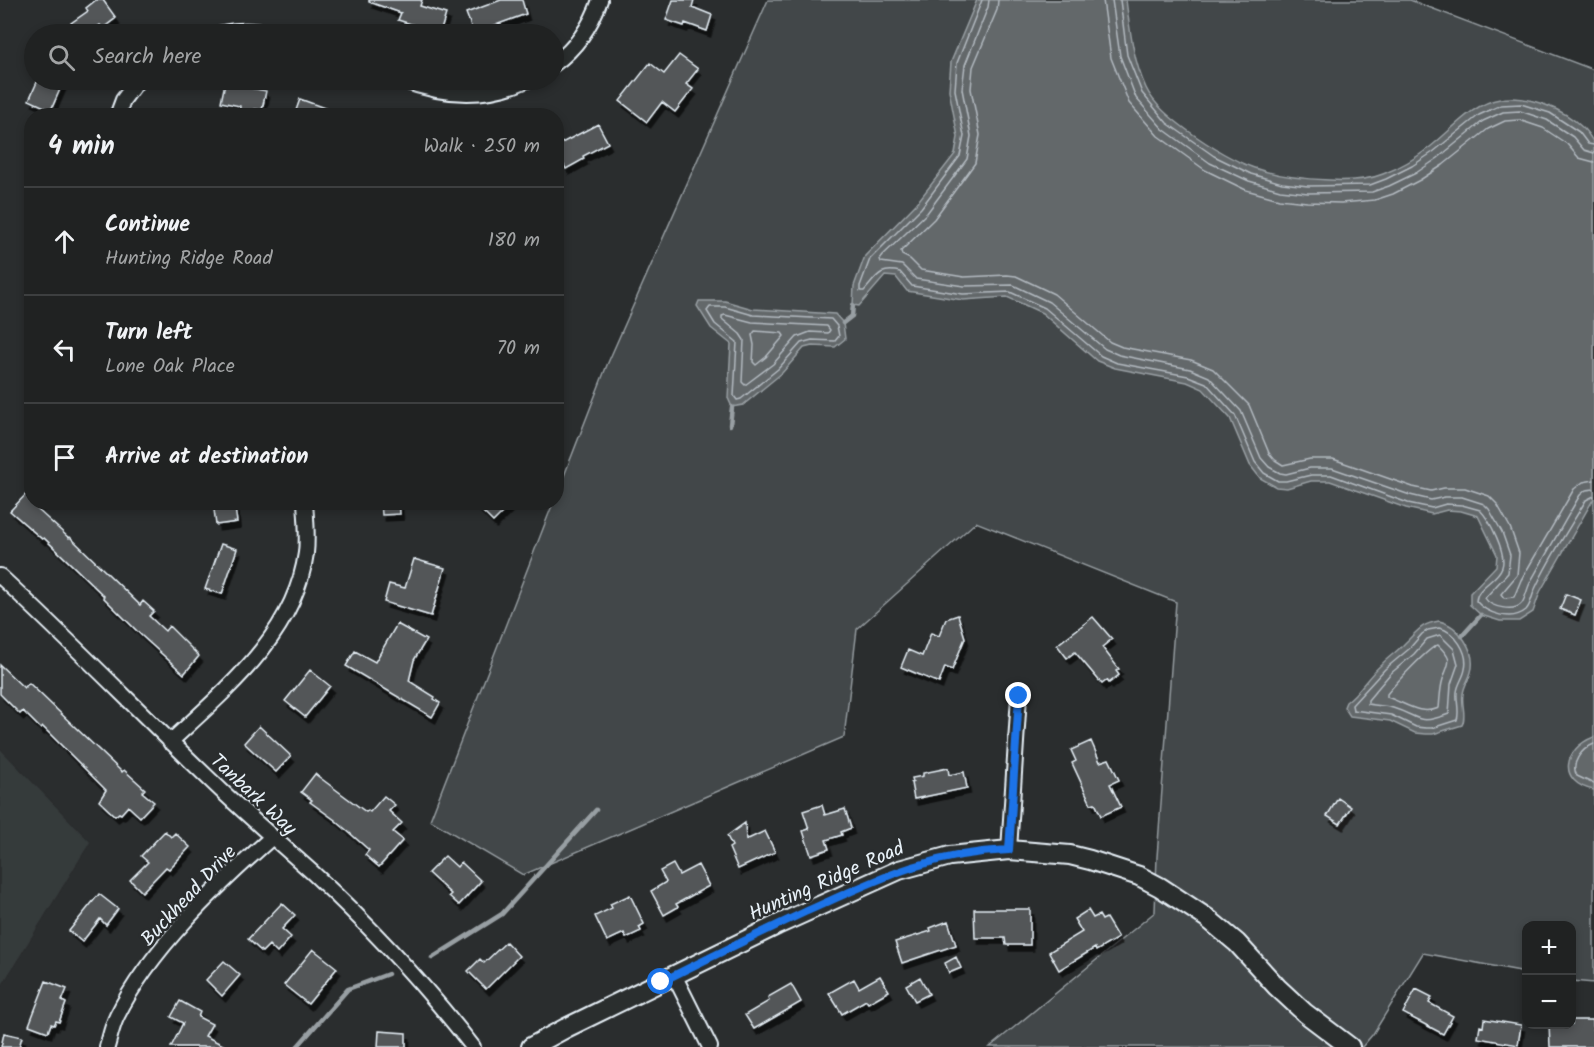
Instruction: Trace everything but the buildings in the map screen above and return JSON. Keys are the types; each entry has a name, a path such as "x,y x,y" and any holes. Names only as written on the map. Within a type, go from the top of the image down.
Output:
{"street":[{"path":"564,56 581,38 600,0"},
{"path":"120,108 130,90"},
{"path":"437,90 464,95 499,90"},
{"path":"170,742 260,654 276,633 290,607 300,580 306,551 305,510"},
{"name":"Tanbark Way","path":"0,576 170,742 271,838 312,873 388,947 452,1020 472,1047"},
{"path":"1009,850 1019,696"},
{"name":"Buckhead Drive","path":"107,1047 117,1017 145,971 178,928 271,838"},
{"name":"Hunting Ridge Road","path":"531,1047 777,925 899,870 950,856 1009,850 1070,855 1139,876 1160,887 1208,918 1237,943 1277,987 1305,1013 1350,1047"},
{"path":"674,975 710,1047"}],"shaded area":[{"path":"768,0 1410,0 1594,70 1594,983 1576,981 1576,921 1522,921 1522,971 1423,953 1373,1034 1362,1047 990,1047 1155,912 1176,602 976,522 857,629 844,737 523,875 430,820 550,510 564,510 564,476 607,365"},
{"path":"0,749 90,842 0,988"}],"water":[{"path":"977,0 1126,0 1138,67 1146,88 1154,100 1175,121 1222,153 1270,173 1307,179 1336,180 1356,180 1377,176 1413,159 1463,118 1481,106 1500,99 1522,99 1544,104 1566,115 1584,130 1594,143 1594,498 1540,592 1533,612 1519,621 1500,621 1481,615 1470,605 1470,593 1496,566 1497,555 1478,516 1447,510 1432,514 1406,508 1330,481 1311,481 1287,488 1276,487 1260,478 1250,465 1230,418 1203,389 1187,382 1115,368 1097,361 1042,313 1007,297 963,300 907,291 896,277 885,276 859,306 853,305 854,286 865,256 916,204 955,154 958,137 949,90 951,62"},
{"path":"699,301 725,301 753,309 835,314 843,323 845,339 835,347 804,348 782,373 743,405 732,407 728,398 731,344 711,328 697,306"},
{"path":"1439,621 1453,628 1465,640 1471,656 1471,672 1463,694 1462,725 1426,734 1415,733 1390,721 1350,716 1344,707 1346,702 1356,694 1376,669 1420,629"},
{"path":"1594,737 1594,790 1574,780 1569,773 1568,765 1576,749"}],"waterway":[{"path":"843,323 852,316 853,305"},
{"path":"730,425 732,407"},
{"path":"1462,636 1481,615"},
{"path":"432,958 502,914 596,810"},
{"path":"297,1047 348,989 388,974"}],"route":[{"path":"661,982 777,925 899,870 950,856 1009,850 1019,696"}]}
